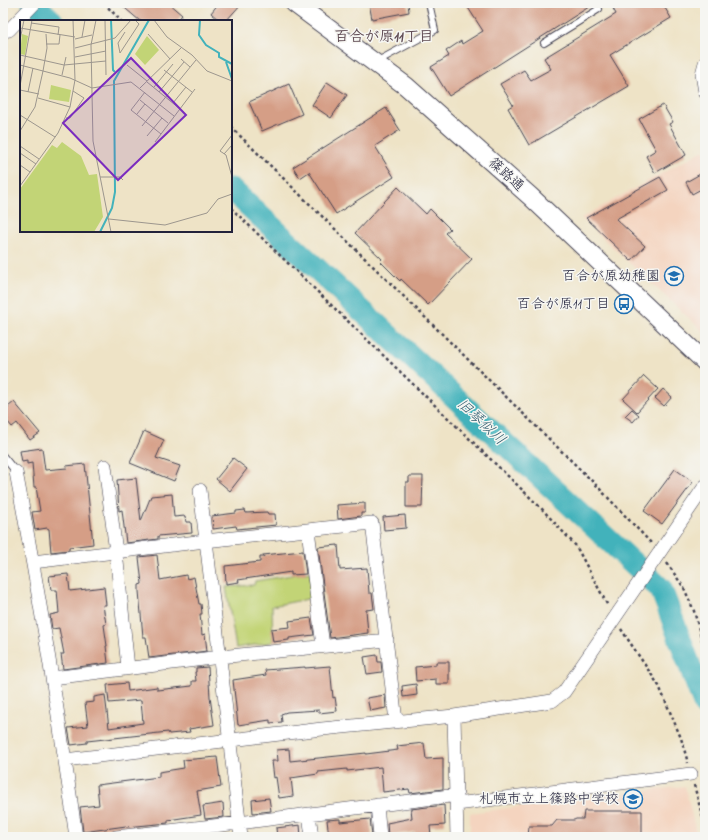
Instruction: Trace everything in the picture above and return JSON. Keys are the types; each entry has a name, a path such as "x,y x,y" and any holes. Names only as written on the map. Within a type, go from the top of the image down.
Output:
{"street":[{"name":"篠路通","path":"294,3 406,86 531,197 705,362"},
{"path":"3,31 9,30 32,6"},
{"path":"705,63 702,74 705,92"},
{"path":"105,466 116,552 128,668"},
{"path":"16,472 33,562 76,837"},
{"path":"65,760 396,721 454,716 552,700 564,692 615,609 660,560 705,486"},
{"path":"200,490 240,837"},
{"path":"33,562 205,541 372,523 396,721"},
{"path":"308,530 323,646"},
{"path":"52,678 220,657 387,640"},
{"path":"454,716 457,837"},
{"path":"116,837 156,835 377,806 457,800 691,774"},
{"path":"377,806 380,837"},
{"path":"309,814 312,837"}],"lane":[{"path":"375,62 435,30 428,3"},
{"path":"544,43 599,9 596,3"},
{"path":"3,456 16,472"}],"path":[{"path":"104,3 120,20"},
{"path":"232,128 596,485 653,545"},
{"path":"232,209 541,508 576,546 615,609"},
{"path":"660,560 670,567 684,588 694,611 703,639 705,651"},
{"path":"620,626 658,686 681,738 705,826"}],"shaded area":[{"name":"百合が原幼稚園","path":"704,150 705,156 705,333 581,218"},
{"name":"札幌市立上篠路中学校","path":"685,786 697,837 470,837 470,813"}],"green space":[{"path":"310,572 313,598 272,606 273,642 236,648 226,587 254,585 255,581"}],"building":[{"path":"119,3 168,3 182,15 178,20 139,20"},
{"path":"219,3 242,3 227,20 219,20 211,13"},
{"path":"369,3 408,3 409,12 372,19"},
{"path":"465,3 592,3 592,5 449,96 431,67 449,56 446,51 461,41 462,44 483,31"},
{"path":"610,3 662,3 671,18 610,55 629,86 529,145 508,108 513,105 500,84 524,70 531,80 551,69 544,58 616,14"},
{"path":"327,82 347,95 331,118 312,105"},
{"path":"289,84 302,114 262,131 249,102"},
{"path":"663,105 673,122 669,124 686,155 655,173 646,156 656,150 639,119"},
{"path":"386,108 400,130 375,146 394,177 336,214 309,172 300,178 293,167"},
{"path":"702,173 705,178 705,187 692,194 686,182"},
{"path":"660,177 668,190 616,219 645,246 631,261 586,218"},
{"path":"398,187 426,214 430,209 450,229 445,233 472,259 428,305 401,279 400,281 380,261 382,259 355,233"},
{"path":"644,376 658,389 637,412 623,399"},
{"path":"663,389 672,397 664,406 655,398"},
{"path":"14,402 40,433 30,440 17,423 12,427 3,416 3,411"},
{"path":"632,409 639,415 633,422 625,416"},
{"path":"144,431 164,440 156,458 180,466 174,481 130,463"},
{"path":"42,448 45,470 67,468 66,466 85,464 93,544 69,547 69,550 51,552 49,529 35,530 32,512 40,511 36,487 34,487 32,463 27,464 27,461 22,462 20,451"},
{"path":"233,458 247,469 230,491 216,479"},
{"path":"675,469 693,482 662,524 644,511"},
{"path":"409,476 423,476 422,507 406,507 406,482 409,482"},
{"path":"136,478 141,521 151,496 172,494 174,517 185,516 186,522 191,522 192,533 158,536 158,539 126,543 122,510 119,511 117,480"},
{"path":"365,503 365,513 361,513 361,516 338,519 337,505"},
{"path":"245,510 246,513 267,512 268,514 275,514 276,525 237,529 236,526 213,529 212,516 236,513 236,511"},
{"path":"405,515 406,528 384,530 383,517"},
{"path":"338,545 340,570 367,568 369,593 372,593 374,609 366,610 368,633 330,638 318,547"},
{"path":"303,551 306,574 291,575 291,572 238,580 239,582 226,584 225,566 260,562 260,557 264,557 263,555"},
{"path":"157,555 160,580 186,575 187,579 194,577 199,604 201,604 202,614 200,614 202,635 205,634 207,651 149,658 146,637 143,637 139,591 139,585 142,584 139,557"},
{"path":"68,574 70,591 104,587 106,605 103,605 106,624 104,625 108,663 63,669 61,654 64,654 59,628 52,629 50,615 59,613 57,590 51,590 49,576"},
{"path":"311,618 314,635 289,638 289,640 273,642 271,629 290,627 289,621"},
{"path":"377,655 378,662 381,662 382,672 367,674 364,657"},
{"path":"436,662 449,662 449,684 436,684 436,679 416,681 415,667 436,665"},
{"path":"330,666 333,698 335,697 337,711 319,713 319,710 287,712 281,714 282,722 270,723 270,720 238,725 233,680 266,675 265,670"},
{"path":"208,667 214,725 189,729 190,732 169,734 168,732 87,741 87,743 71,745 68,728 88,726 85,703 94,702 94,697 105,695 109,728 143,723 141,700 109,703 107,685 127,683 128,691 157,687 157,690 192,686 192,681 196,681 196,668"},
{"path":"416,684 417,695 403,697 402,686"},
{"path":"385,695 386,708 370,711 367,698"},
{"path":"424,743 426,759 443,758 443,789 410,793 409,789 383,792 381,767 347,771 347,769 318,772 318,774 291,778 293,796 279,798 272,761 278,761 277,750 289,749 290,761 398,750 397,746"},
{"path":"217,757 221,787 197,791 201,815 168,820 168,823 126,826 83,832 80,807 99,805 97,785 159,777 159,772 184,768 183,760"},
{"path":"269,798 271,811 253,813 252,800"},
{"path":"223,803 224,817 205,819 203,806"},
{"path":"444,805 445,825 430,826 431,837 415,837 415,832 388,836 387,823 412,818 411,809"},
{"path":"584,811 642,811 642,837 528,837 529,826 552,826 557,820 583,819"},
{"path":"340,819 340,822 370,819 372,835 329,837 327,820"},
{"path":"300,825 301,837 277,837 276,828"}],"waterway":[{"name":"旧琴似川","path":"33,3 51,20"},
{"name":"旧琴似川","path":"232,190 661,589 705,706"}],"place":[{"name":"百合が原幼稚園","path":"674,276"},
{"name":"百合が原11丁目","path":"624,304"},
{"name":"札幌市立上篠路中学校","path":"633,799"}],"district":[{"name":"百合が原11丁目","path":"384,37"}]}
